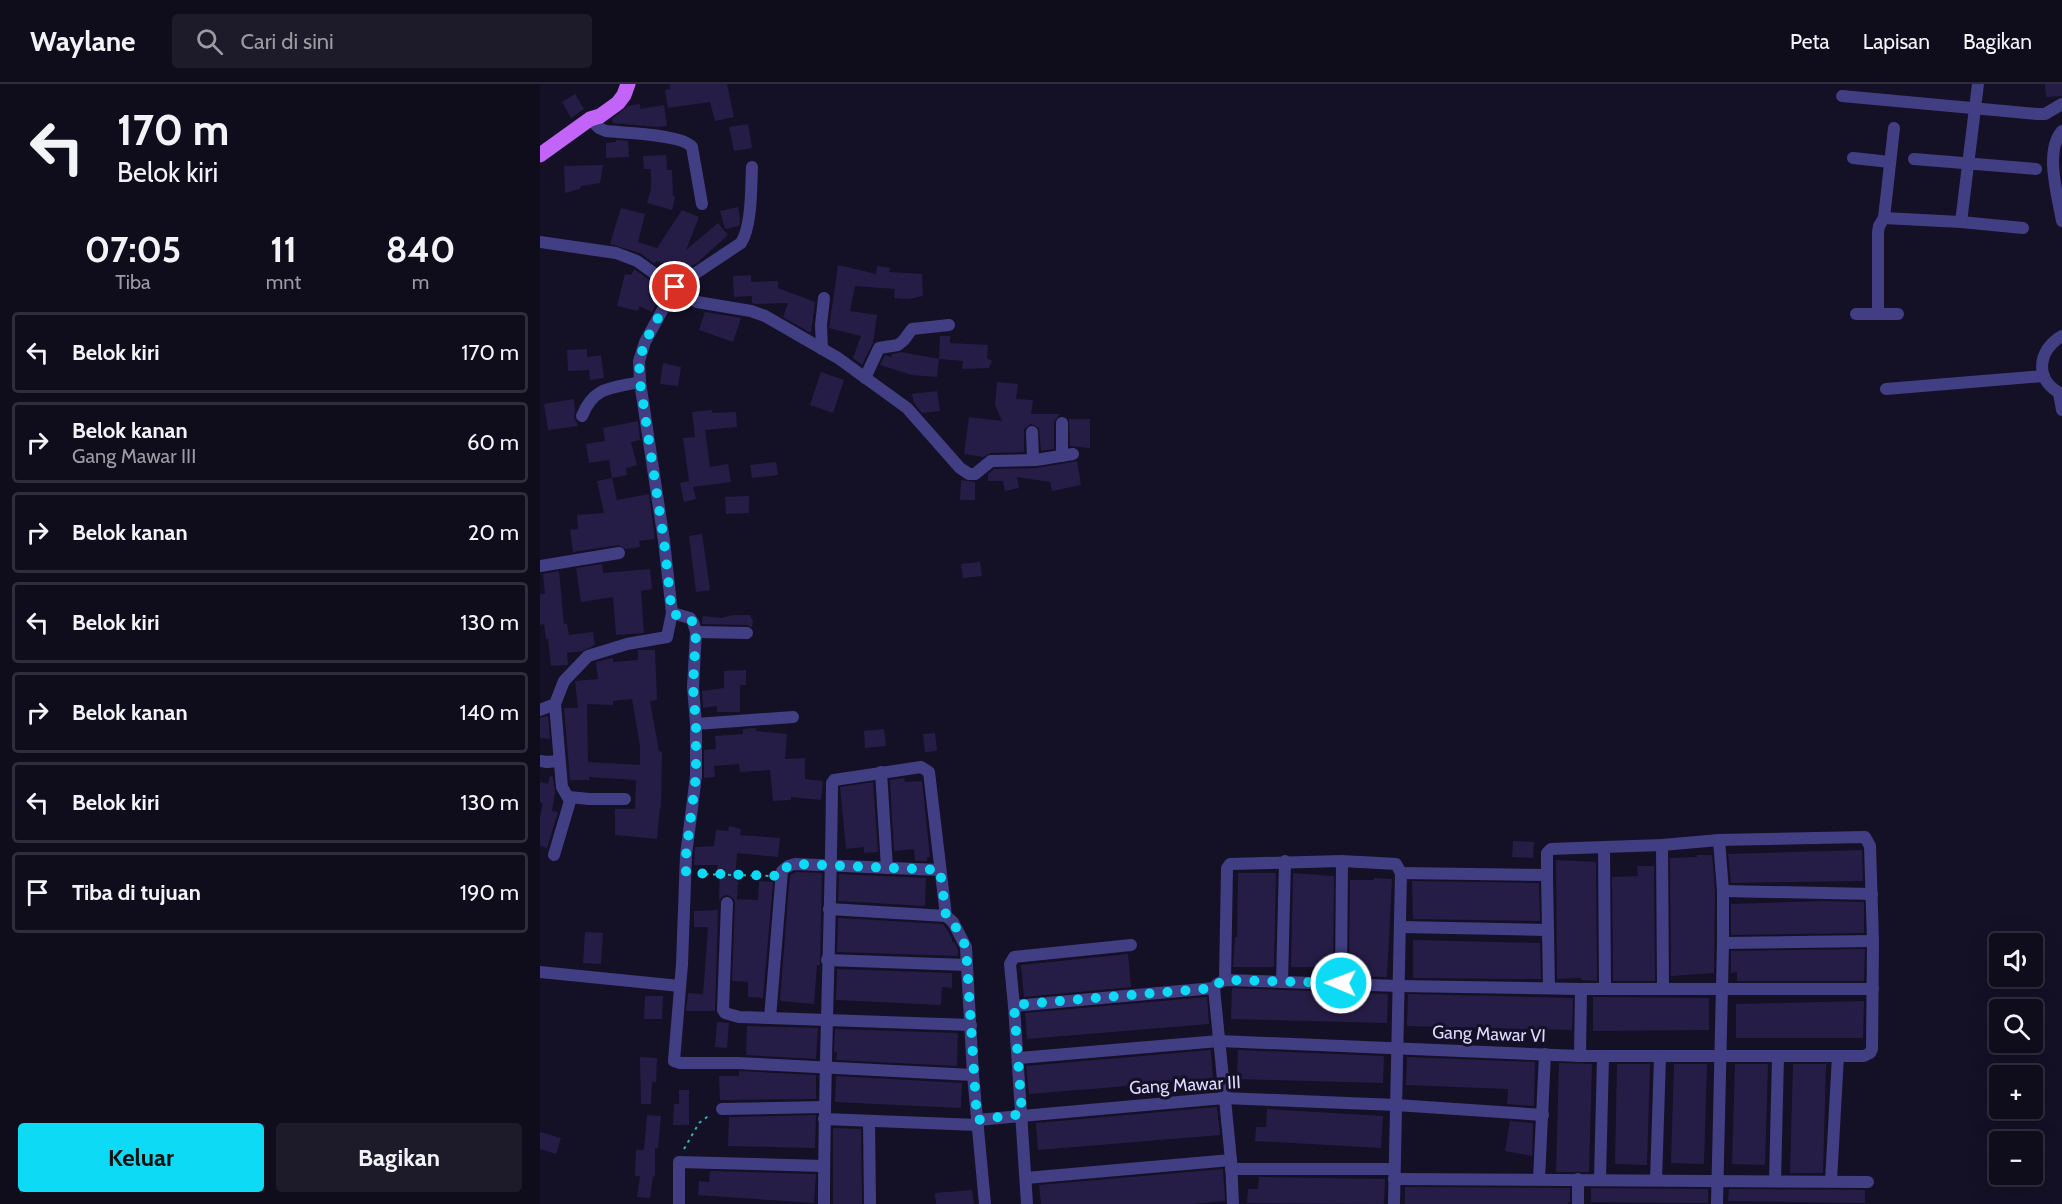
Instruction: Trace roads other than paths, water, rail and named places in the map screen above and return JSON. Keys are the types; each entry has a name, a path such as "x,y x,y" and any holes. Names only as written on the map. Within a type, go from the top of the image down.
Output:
{"main road":[{"path":"540,155 590,119 600,116 618,103 628,84"}],"street":[{"path":"1961,222 1977,84"},
{"path":"1842,96 2045,114 2062,104"},
{"path":"590,119 606,131 675,138 689,143 692,147 702,204"},
{"path":"1878,314 1878,232 1884,218 1894,128"},
{"path":"2062,131 2058,135 2055,147 2053,171 2060,199 2062,221"},
{"path":"1853,158 1890,162"},
{"path":"1914,159 2036,169"},
{"path":"554,855 569,806 569,797 562,787 555,704 564,681 588,656 627,644 664,639 680,616 664,541 640,382 639,361 645,342 677,290 741,243 744,238 752,167"},
{"path":"1884,218 2023,228"},
{"path":"540,242 616,253 637,261 697,302 751,311 765,316 822,349 907,408 960,468 969,474 975,474 991,461 1068,455 1062,423"},
{"path":"822,349 821,326 824,298"},
{"path":"1856,314 1898,314"},
{"path":"866,378 879,348 898,345 912,329 949,326"},
{"path":"2062,336 2051,342 2044,352 2042,364 2044,376 2050,386 2061,394 2062,410"},
{"path":"1886,390 2044,376"},
{"path":"582,416 586,405 598,392 610,387 640,382"},
{"path":"1032,432 1033,459"},
{"path":"540,566 619,553"},
{"path":"680,616 695,626 696,632 693,687 696,776 686,855 674,1061 973,1075"},
{"path":"696,632 747,633"},
{"path":"540,710 555,704"},
{"path":"696,724 793,717"},
{"path":"540,761 559,761"},
{"path":"824,1204 827,960 832,866 833,781 838,778 921,767 929,772 946,916"},
{"path":"881,772 888,868"},
{"path":"569,797 625,799"},
{"path":"1014,1005 1214,988 1225,980 1581,989 1873,989 1870,846 1865,837 1719,840 1662,845 1551,849 1546,852 1549,988"},
{"path":"1717,1204 1719,1057 1724,943 1719,840"},
{"path":"1662,845 1663,989"},
{"path":"1604,847 1605,989"},
{"path":"1282,982 1285,861"},
{"path":"1225,980 1227,866 1232,863 1285,861 1394,862 1401,873 1394,1204"},
{"path":"1341,983 1342,861"},
{"path":"770,1018 782,876 785,868 791,865 940,870"},
{"path":"1401,873 1547,875"},
{"path":"1723,891 1872,894"},
{"path":"727,903 723,1010 730,1015 971,1025"},
{"path":"829,909 946,916 953,922 966,947 973,1075 985,1204"},
{"path":"1401,927 1547,930"},
{"path":"1724,943 1873,941"},
{"path":"1027,1204 1019,1058 1010,964 1014,957 1131,945"},
{"path":"827,960 967,965"},
{"path":"540,972 680,986"},
{"path":"1214,988 1233,1204"},
{"path":"1581,989 1581,1056"},
{"name":"Gang Mawar VI","path":"1019,1058 1220,1041 1603,1057 1864,1056 1872,1049 1873,989"},
{"path":"1539,1179 1545,1054"},
{"path":"1832,1181 1838,1056"},
{"path":"1600,1179 1603,1057"},
{"path":"1656,1180 1660,1057"},
{"path":"1775,1181 1778,1057"},
{"name":"Gang Mawar III","path":"722,1109 824,1113 869,1121 978,1123 1022,1114 1224,1098 1396,1105 1543,1115"},
{"path":"869,1121 870,1204"},
{"path":"679,1204 679,1162 824,1166"},
{"path":"1026,1178 1231,1164 1394,1174 1539,1179 1868,1182"},
{"path":"1578,1179 1578,1204"}]}
